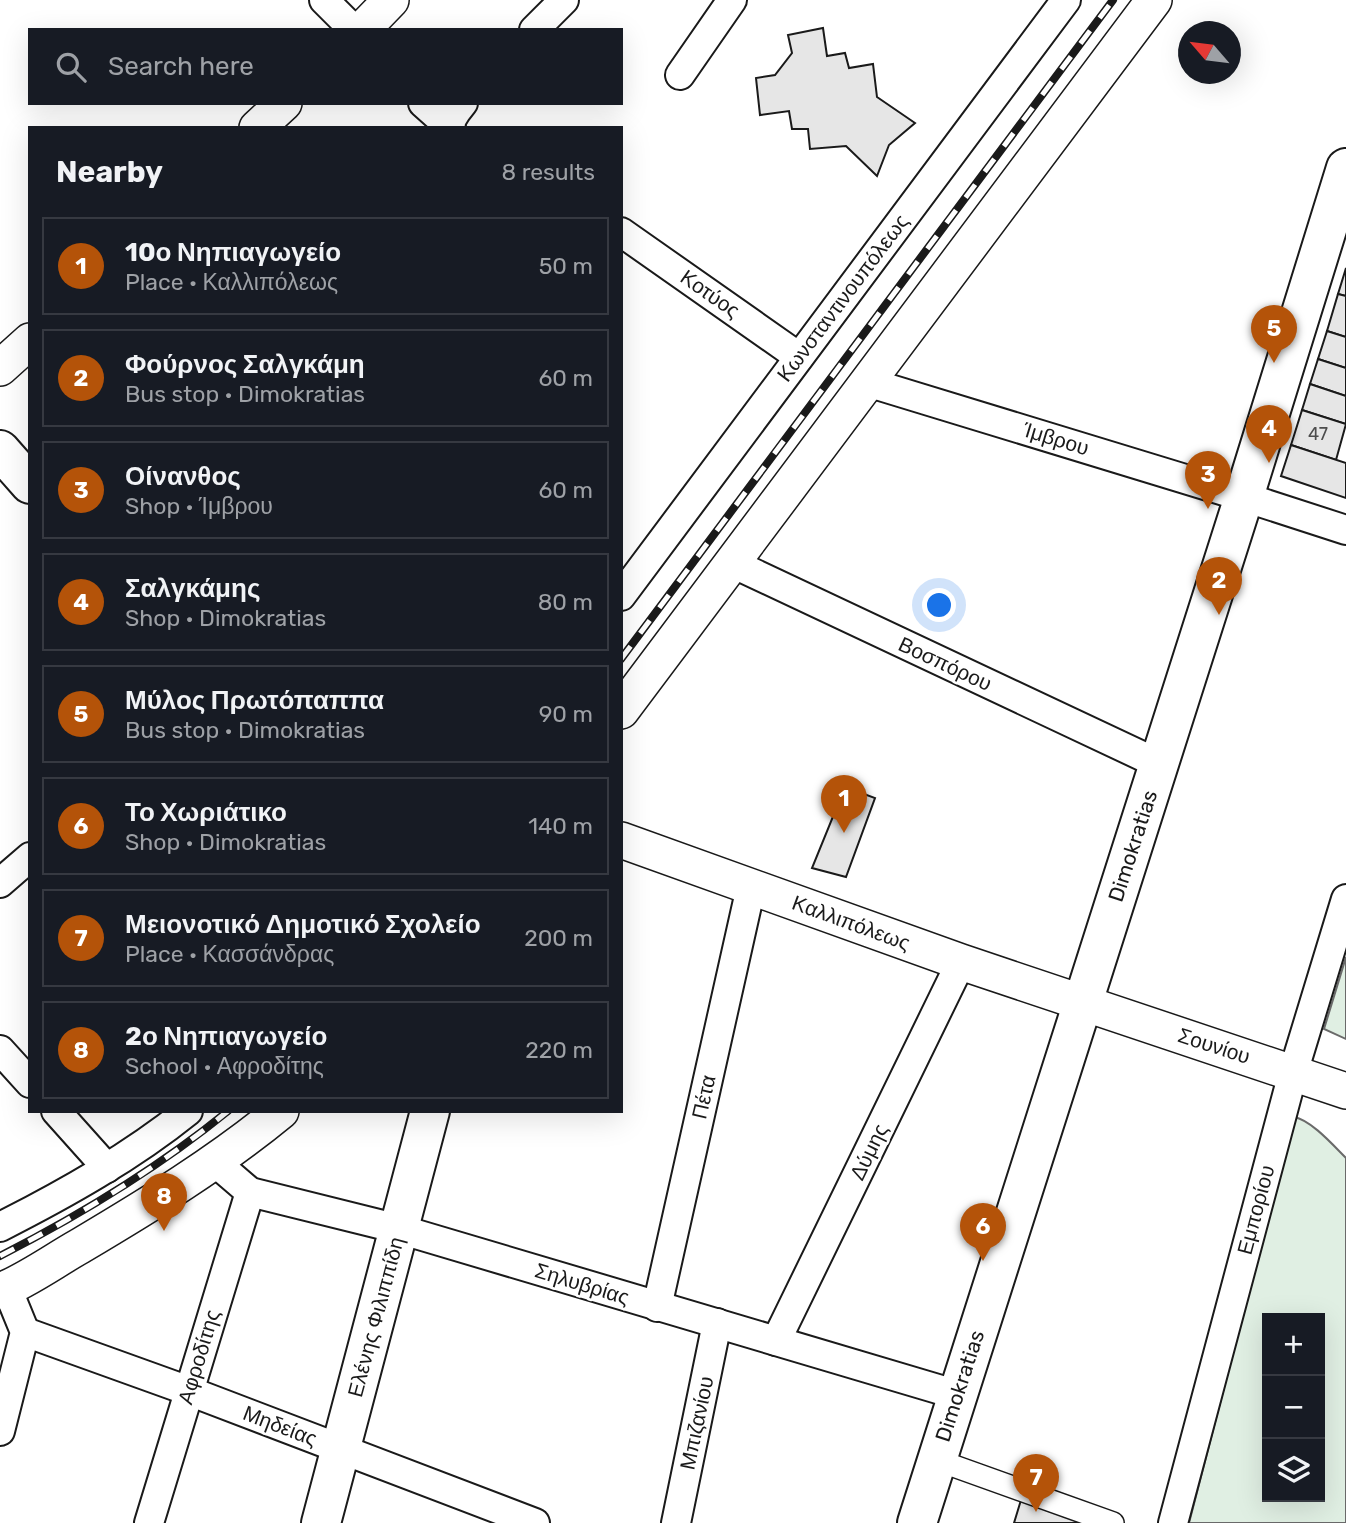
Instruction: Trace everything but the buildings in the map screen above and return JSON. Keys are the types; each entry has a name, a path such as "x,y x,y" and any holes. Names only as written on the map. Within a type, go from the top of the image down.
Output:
{"main road":[{"name":"Dimokratias","path":"917,1523 1346,168"},
{"path":"0,450 28,482"},
{"name":"Ελένης Φιλιππίδη","path":"321,1523 429,1113"}],"street":[{"path":"324,0 352,28"},
{"path":"364,28 391,0"},
{"path":"536,28 564,0"},
{"path":"680,75 732,0"},
{"name":"Κωνσταντινουπόλεως","path":"623,593 1066,0"},
{"path":"623,708 1154,0"},
{"path":"259,126 282,105"},
{"path":"426,105 452,121"},
{"name":"Κοτύος","path":"623,233 799,357"},
{"path":"0,368 28,343"},
{"name":"Ίμβρου","path":"867,382 1346,530"},
{"name":"Βοσπόρου","path":"732,563 1159,764"},
{"name":"Καλλιπόλεως","path":"623,841 961,962 1083,1002"},
{"path":"0,883 28,859"},
{"name":"Πέτα","path":"657,1307 751,887"},
{"name":"Εμπορίου","path":"1172,1523 1293,1073 1346,899"},
{"name":"Δύμης","path":"776,1341 961,962"},
{"name":"Σουνίου","path":"1083,1002 1346,1091"},
{"path":"0,1051 28,1081"},
{"path":"58,1113 107,1168"},
{"path":"0,1227 107,1168 185,1113"},
{"path":"0,1431 25,1332 3,1290 129,1217 215,1162 278,1113"},
{"name":"Σηλυβρίας","path":"215,1162 250,1192 399,1229 957,1395"},
{"name":"Αφροδίτης","path":"149,1523 250,1192"},
{"name":"Μπιζανίου","path":"676,1523 718,1323"},
{"name":"Μηδείας","path":"25,1332 535,1523"},
{"path":"937,1460 1113,1523"}],"green space":[{"path":"1346,957 1346,1039 1324,1029"},
{"path":"1294,1117 1314,1128 1346,1158 1346,1523 1189,1523"}],"railway":[{"path":"623,656 1113,0"},
{"path":"0,1256 118,1190 225,1113"}],"place":[{"name":"Μύλος Πρωτόπαππα","path":"1274,363"},
{"name":"Σαλγκάμης","path":"1269,463"},
{"name":"Οίνανθος","path":"1208,509"},
{"name":"Φούρνος Σαλγκάμη","path":"1219,615"},
{"name":"10ο Νηπιαγωγείο","path":"844,833"},
{"name":"2ο Νηπιαγωγείο","path":"164,1231"},
{"name":"Το Χωριάτικο","path":"983,1261"},
{"name":"Μειονοτικό Δημοτικό Σχολείο","path":"1036,1512"}]}
